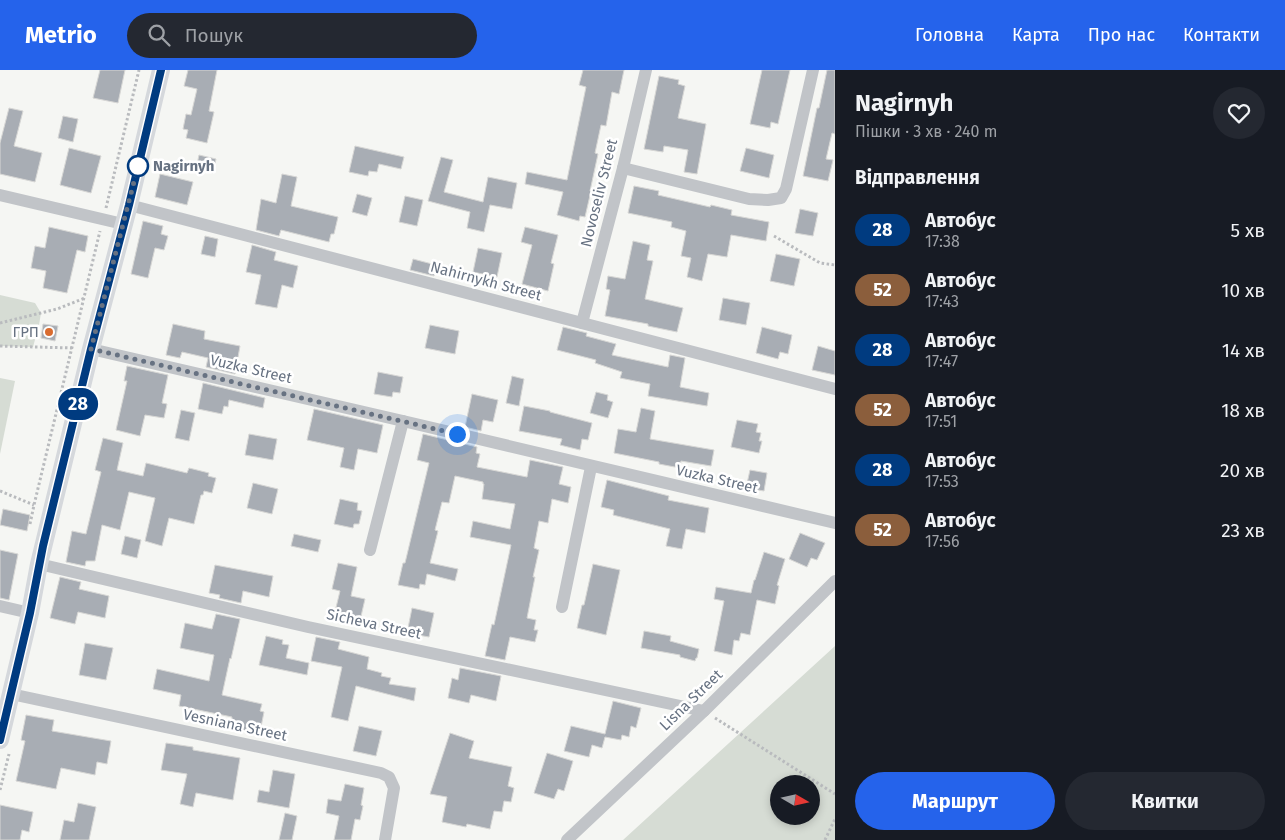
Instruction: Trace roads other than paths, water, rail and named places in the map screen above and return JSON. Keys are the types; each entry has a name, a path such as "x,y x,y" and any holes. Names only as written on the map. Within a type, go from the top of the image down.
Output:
{"street":[{"path":"0,740 30,613 39,564 161,70"},
{"name":"Novoseliv Street","path":"582,323 646,70"},
{"path":"622,168 750,199 768,200 780,198 786,189 814,70"},
{"path":"0,195 123,224"},
{"name":"Nahirnykh Street","path":"129,205 835,389"},
{"name":"Vuzka Street","path":"91,349 835,524"},
{"path":"370,550 403,421"},
{"path":"562,607 591,466"},
{"name":"Sicheva Street","path":"39,564 308,627 704,711"},
{"name":"Lisna Street","path":"567,840 704,711 835,581"},
{"path":"0,606 30,613"},
{"name":"Vesniana Street","path":"10,694 381,773 389,777 394,788 385,840"}],"place":[{"name":"Nagirnyh","path":"138,166"},
{"name":"ГРП","path":"49,332"}]}
